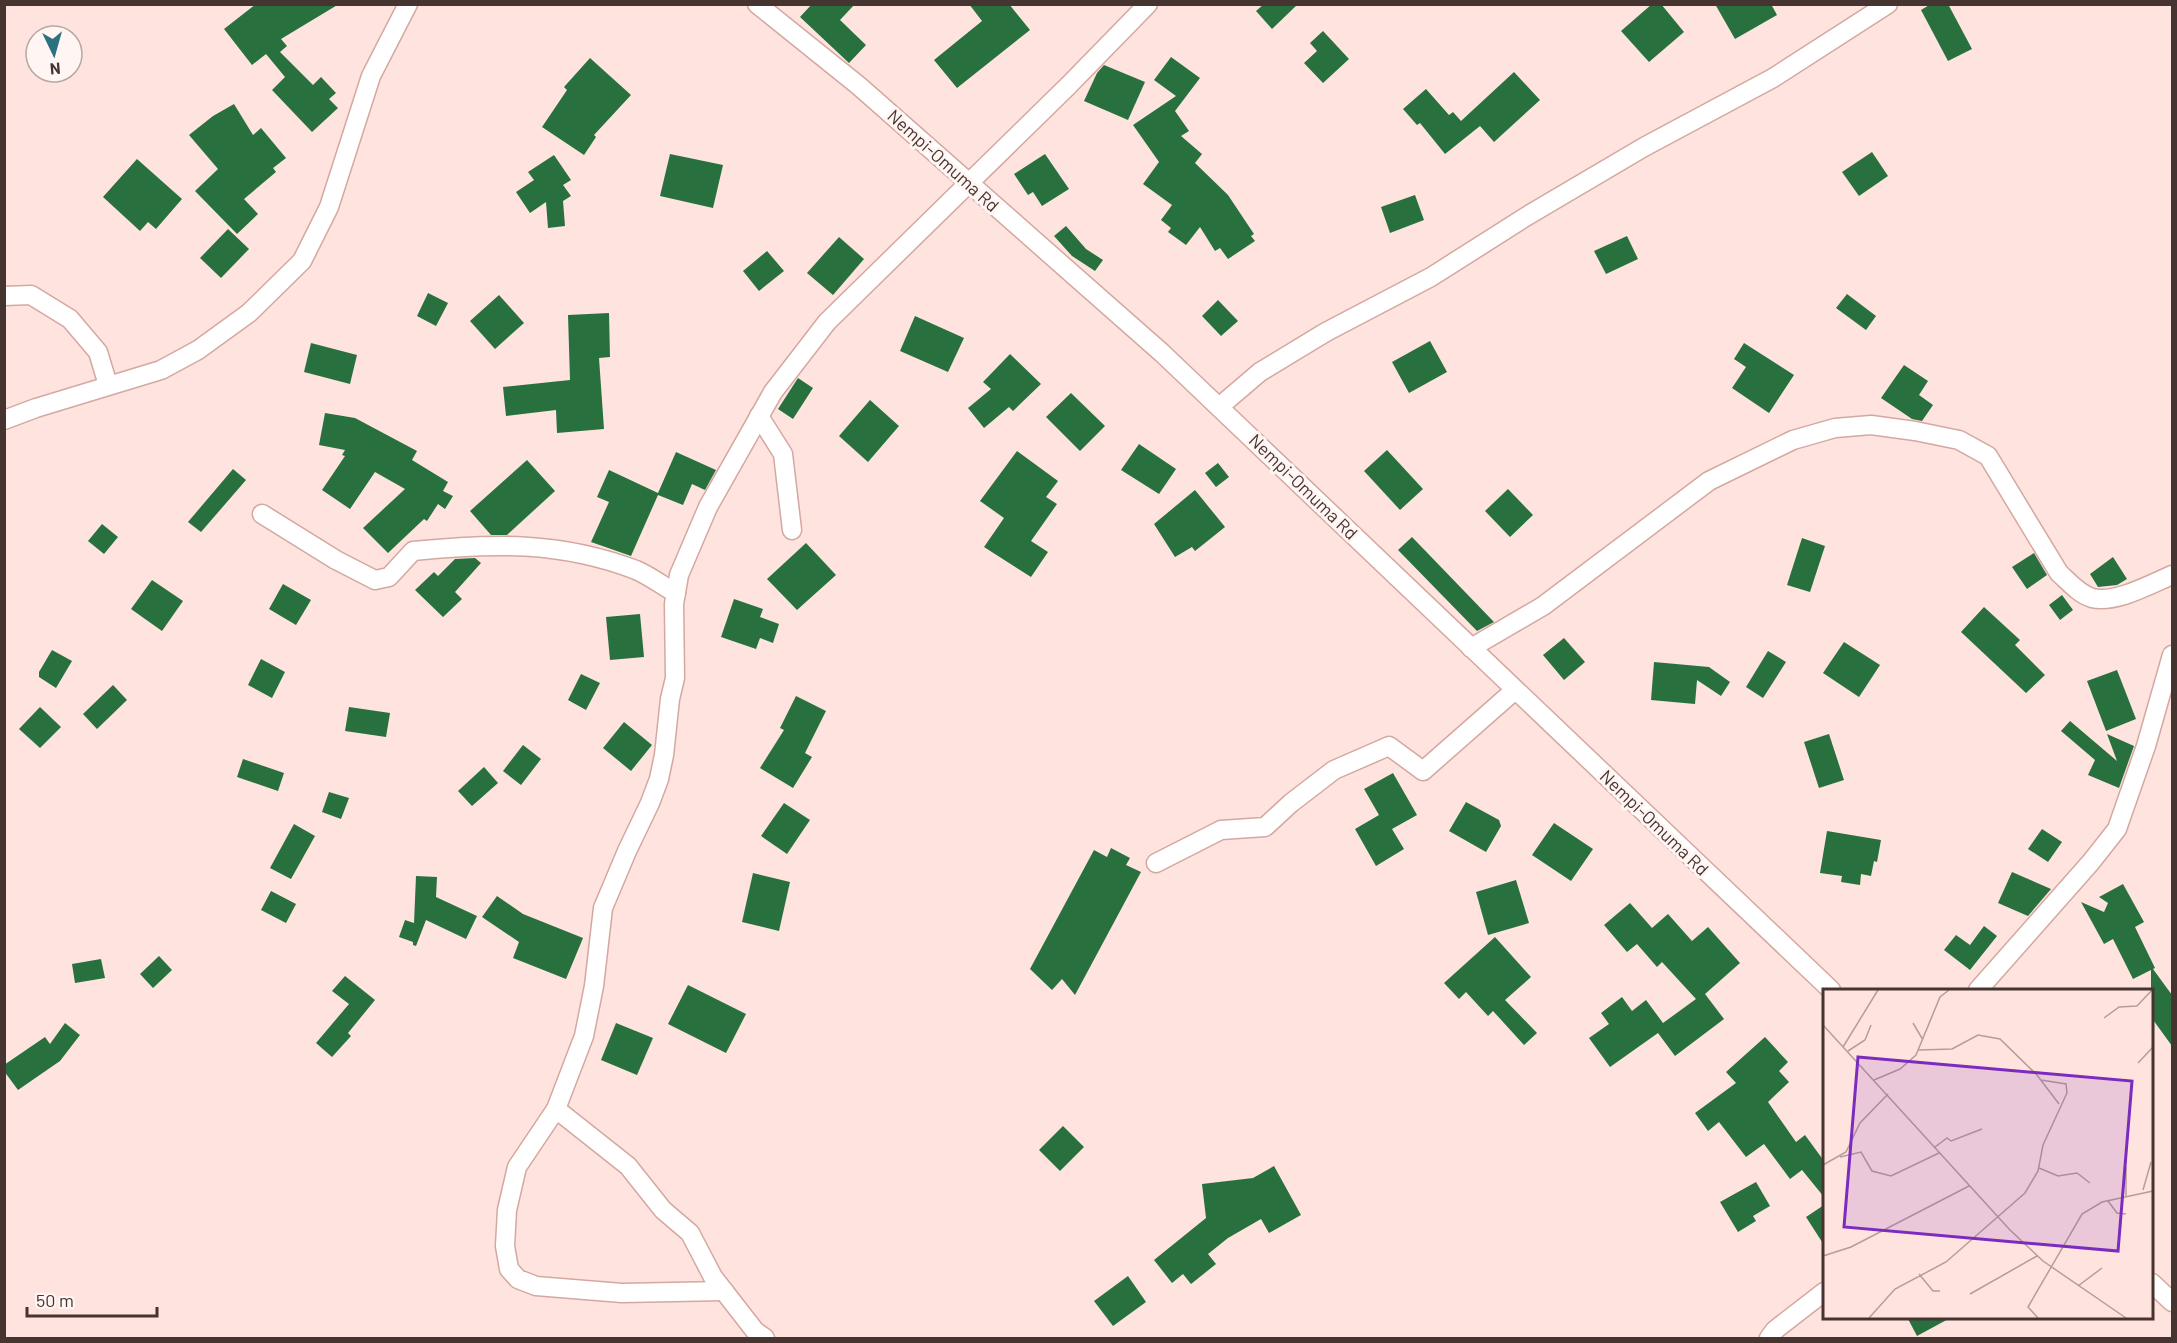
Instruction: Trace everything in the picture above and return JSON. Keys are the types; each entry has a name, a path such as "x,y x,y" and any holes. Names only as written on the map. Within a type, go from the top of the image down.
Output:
{"street":[{"path":"4,420 161,370 198,350 249,313 302,261 329,207 371,76 408,4"},
{"name":"Nempi-Omuma Rd","path":"757,4 859,86 1162,353 1830,989"},
{"path":"724,1291 622,1293 536,1286 519,1279 509,1269 505,1246 507,1210 517,1167 556,1109 584,1036 594,987 603,908 650,803 661,771 675,678 674,604 680,575 708,507 772,392 827,322 1148,4"},
{"path":"1219,407 1260,372 1326,332 1431,277 1527,216 1644,147 1773,78 1888,4"},
{"path":"4,296 31,295 70,319 98,352 108,385"},
{"path":"759,416 783,454 792,530"},
{"path":"1471,648 1543,606 1709,481 1793,440 1835,428 1871,424 1959,440 1988,456 2059,573 2074,588 2092,598 2111,600 2172,575"},
{"path":"262,514 336,560 375,580 388,577 413,551 492,544 525,545 566,552 627,567 676,593"},
{"path":"1979,989 2091,862 2117,829 2146,746 2172,655"},
{"path":"1156,863 1221,830 1265,827 1291,803 1334,770 1389,746 1423,771 1515,690"},
{"path":"556,1109 628,1166 663,1210 690,1233 713,1276 755,1331 765,1338"},
{"path":"2153,1285 2172,1302"},
{"path":"1769,1338 1775,1330 1823,1293"}],"building":[{"path":"256,4 339,4 281,39 287,46 280,52 313,85 321,77 336,93 329,99 338,108 312,132 272,90 285,77 266,54 252,65 224,29"},
{"path":"812,4 855,4 840,20 866,45 849,63 800,17"},
{"path":"969,4 1009,4 1030,30 957,88 934,60 982,21"},
{"path":"1264,4 1298,4 1272,29 1256,11"},
{"path":"1652,4 1661,4 1684,32 1649,62 1621,31"},
{"path":"1715,4 1771,4 1777,15 1735,39"},
{"path":"1931,4 1948,4 1972,49 1948,61 1921,10"},
{"path":"1323,31 1349,59 1323,83 1304,63 1317,51 1310,43"},
{"path":"1171,57 1200,78 1175,111 1189,131 1181,136 1202,154 1195,163 1228,195 1254,234 1251,236 1255,241 1228,259 1220,248 1215,251 1200,227 1186,245 1168,232 1171,228 1161,220 1172,205 1143,184 1159,162 1133,125 1176,96 1154,80"},
{"path":"590,58 631,95 594,135 596,137 584,155 542,127 567,90 564,87"},
{"path":"1104,65 1145,82 1128,120 1084,101 1097,73"},
{"path":"1514,72 1540,100 1494,142 1480,126 1445,154 1420,123 1417,125 1403,109 1426,89 1449,115 1453,112 1461,121"},
{"path":"234,104 253,135 261,128 286,158 273,168 276,172 244,199 258,214 237,234 195,191 218,169 189,135 213,116"},
{"path":"1872,152 1888,176 1859,196 1842,172"},
{"path":"670,154 723,165 713,208 660,196"},
{"path":"1045,154 1069,189 1042,206 1033,192 1028,195 1014,174"},
{"path":"554,155 571,180 563,185 571,196 563,201 565,226 548,228 546,202 530,213 516,192 534,180 528,172"},
{"path":"137,159 182,199 156,229 148,222 140,231 103,197"},
{"path":"1415,195 1424,220 1390,233 1381,207"},
{"path":"1066,226 1086,249 1103,260 1095,271 1072,256 1054,236"},
{"path":"228,229 249,249 221,278 200,258"},
{"path":"1627,236 1638,259 1606,274 1594,251"},
{"path":"839,237 864,259 833,295 807,273"},
{"path":"767,251 784,271 759,291 743,271"},
{"path":"428,293 448,303 436,326 417,316"},
{"path":"1847,294 1876,316 1866,330 1836,308"},
{"path":"499,295 524,323 495,349 470,321"},
{"path":"1218,300 1238,321 1221,336 1202,316"},
{"path":"609,313 610,357 599,358 604,429 557,433 556,410 506,416 503,387 570,380 568,315"},
{"path":"915,316 964,338 948,372 900,351"},
{"path":"1430,341 1447,372 1409,393 1392,362"},
{"path":"311,343 357,355 350,384 304,372"},
{"path":"1744,343 1794,375 1769,413 1732,388 1746,367 1734,359"},
{"path":"1010,354 1041,384 1013,411 1009,407 984,428 968,408 991,389 983,382"},
{"path":"1904,365 1928,381 1919,395 1933,405 1922,421 1912,419 1881,398"},
{"path":"798,378 813,388 793,419 778,409"},
{"path":"1071,393 1105,426 1080,451 1046,417"},
{"path":"870,400 899,426 868,462 839,436"},
{"path":"325,413 355,418 417,451 412,460 448,482 443,491 453,496 445,509 438,504 427,521 424,519 388,553 363,528 405,489 375,472 350,509 322,490 345,456 342,455 345,450 319,445"},
{"path":"1139,444 1176,469 1159,494 1121,470"},
{"path":"1387,450 1423,489 1400,510 1364,471"},
{"path":"1017,451 1058,481 1046,497 1057,504 1031,541 1048,552 1031,577 984,547 1004,518 980,501"},
{"path":"676,452 716,470 705,490 692,484 683,505 658,495 631,556 591,542 609,502 597,497 609,470 658,493"},
{"path":"527,460 555,491 507,535 491,535 470,511"},
{"path":"1218,463 1229,477 1216,487 1205,473"},
{"path":"233,469 246,480 201,532 188,522"},
{"path":"1508,489 1533,515 1510,537 1485,511"},
{"path":"1195,490 1225,527 1195,551 1192,547 1175,557 1154,524"},
{"path":"102,524 118,537 104,554 88,541"},
{"path":"1412,537 1494,622 1477,631 1398,550"},
{"path":"1802,538 1825,546 1810,592 1787,585"},
{"path":"806,543 836,575 797,610 767,579"},
{"path":"2034,553 2047,575 2027,589 2012,567"},
{"path":"2113,557 2127,579 2117,585 2098,587 2090,574"},
{"path":"475,558 481,563 455,592 462,599 443,617 415,590 434,572 438,576 455,559"},
{"path":"152,580 183,601 162,631 131,609"},
{"path":"283,584 311,600 296,625 269,609"},
{"path":"2062,595 2073,610 2060,620 2049,605"},
{"path":"734,599 763,609 760,617 779,624 773,643 760,638 756,649 721,637"},
{"path":"1984,607 2020,640 2015,645 2045,675 2026,693 1961,632"},
{"path":"640,614 644,657 610,660 606,617"},
{"path":"1564,638 1585,662 1564,680 1543,655"},
{"path":"1844,642 1880,665 1859,697 1823,673"},
{"path":"52,650 72,661 56,688 39,677 39,672"},
{"path":"1768,651 1786,662 1763,698 1746,687"},
{"path":"261,659 285,672 272,698 248,685"},
{"path":"1654,662 1709,667 1730,682 1721,696 1697,680 1695,704 1651,700"},
{"path":"2117,670 2136,719 2106,731 2087,681"},
{"path":"581,674 600,683 586,710 568,700"},
{"path":"113,685 127,700 97,729 83,714"},
{"path":"796,696 826,711 805,753 812,757 793,788 760,768 784,730 780,728"},
{"path":"40,707 61,727 40,748 19,729"},
{"path":"349,707 390,713 386,737 345,731"},
{"path":"2070,721 2117,761 2107,734 2134,746 2119,788 2088,775 2095,760 2061,731"},
{"path":"624,722 652,745 631,771 603,748"},
{"path":"1829,734 1844,780 1819,788 1804,742"},
{"path":"523,745 541,759 521,785 503,771"},
{"path":"243,759 284,773 278,791 237,777"},
{"path":"484,767 498,783 472,806 458,791"},
{"path":"1393,773 1417,815 1392,829 1404,849 1376,866 1355,829 1379,815 1364,789"},
{"path":"329,792 349,798 341,819 322,812"},
{"path":"1466,802 1499,820 1501,826 1486,852 1449,831"},
{"path":"784,803 810,820 787,854 761,836"},
{"path":"1554,823 1593,849 1571,881 1532,855"},
{"path":"294,824 315,836 291,879 270,868"},
{"path":"2042,829 2062,842 2048,862 2028,849"},
{"path":"1827,831 1881,840 1877,862 1874,861 1871,876 1861,874 1860,885 1841,882 1842,876 1820,873"},
{"path":"1111,848 1130,858 1126,865 1141,872 1075,995 1062,979 1052,990 1030,969 1094,850 1107,857"},
{"path":"2012,872 2051,889 2028,916 1998,903"},
{"path":"753,873 790,882 779,931 742,922"},
{"path":"416,876 437,877 436,897 477,916 466,939 426,920 416,946 413,942 399,937 405,920 414,923"},
{"path":"1516,880 1529,923 1488,935 1476,892"},
{"path":"2123,884 2144,922 2135,927 2155,968 2153,969 2172,995 2172,1046 2153,1020 2151,970 2133,979 2113,939 2104,944 2081,902 2104,912 2108,903 2099,897"},
{"path":"271,891 296,904 286,923 261,910"},
{"path":"497,896 523,914 583,938 566,979 513,958 519,942 482,917"},
{"path":"1630,903 1652,928 1668,914 1692,941 1708,927 1740,963 1705,994 1724,1019 1675,1056 1658,1033 1610,1067 1589,1038 1609,1024 1601,1013 1622,997 1632,1011 1646,1000 1663,1023 1696,999 1662,962 1657,967 1637,944 1627,952 1604,925"},
{"path":"1984,926 1997,936 1970,970 1944,950 1956,935 1970,945"},
{"path":"1495,937 1531,977 1505,1000 1537,1033 1524,1045 1493,1011 1488,1016 1466,992 1459,999 1444,983"},
{"path":"159,956 172,970 153,988 140,974"},
{"path":"101,959 105,978 75,983 72,964"},
{"path":"345,976 375,1000 348,1033 351,1036 332,1057 316,1043 349,1004 332,991"},
{"path":"688,985 746,1014 726,1053 668,1024"},
{"path":"65,1023 80,1035 60,1061 18,1090 4,1071 4,1065 45,1037 50,1044"},
{"path":"616,1023 653,1038 637,1075 601,1060"},
{"path":"1765,1037 1788,1062 1779,1071 1789,1082 1768,1102 1796,1142 1805,1135 1823,1160 1823,1196 1802,1170 1790,1179 1764,1144 1746,1157 1719,1122 1708,1131 1695,1113 1736,1083 1726,1072"},
{"path":"1063,1126 1084,1147 1060,1171 1039,1150"},
{"path":"1274,1166 1301,1215 1269,1233 1261,1219 1228,1238 1208,1254 1216,1264 1191,1284 1183,1274 1172,1283 1154,1260 1206,1218 1202,1184 1253,1178"},
{"path":"1756,1182 1770,1206 1753,1216 1756,1221 1738,1232 1720,1202"},
{"path":"1823,1206 1823,1243 1806,1217"},
{"path":"1128,1276 1146,1302 1113,1326 1094,1301"},
{"path":"1908,1319 1948,1319 1917,1336"}]}
